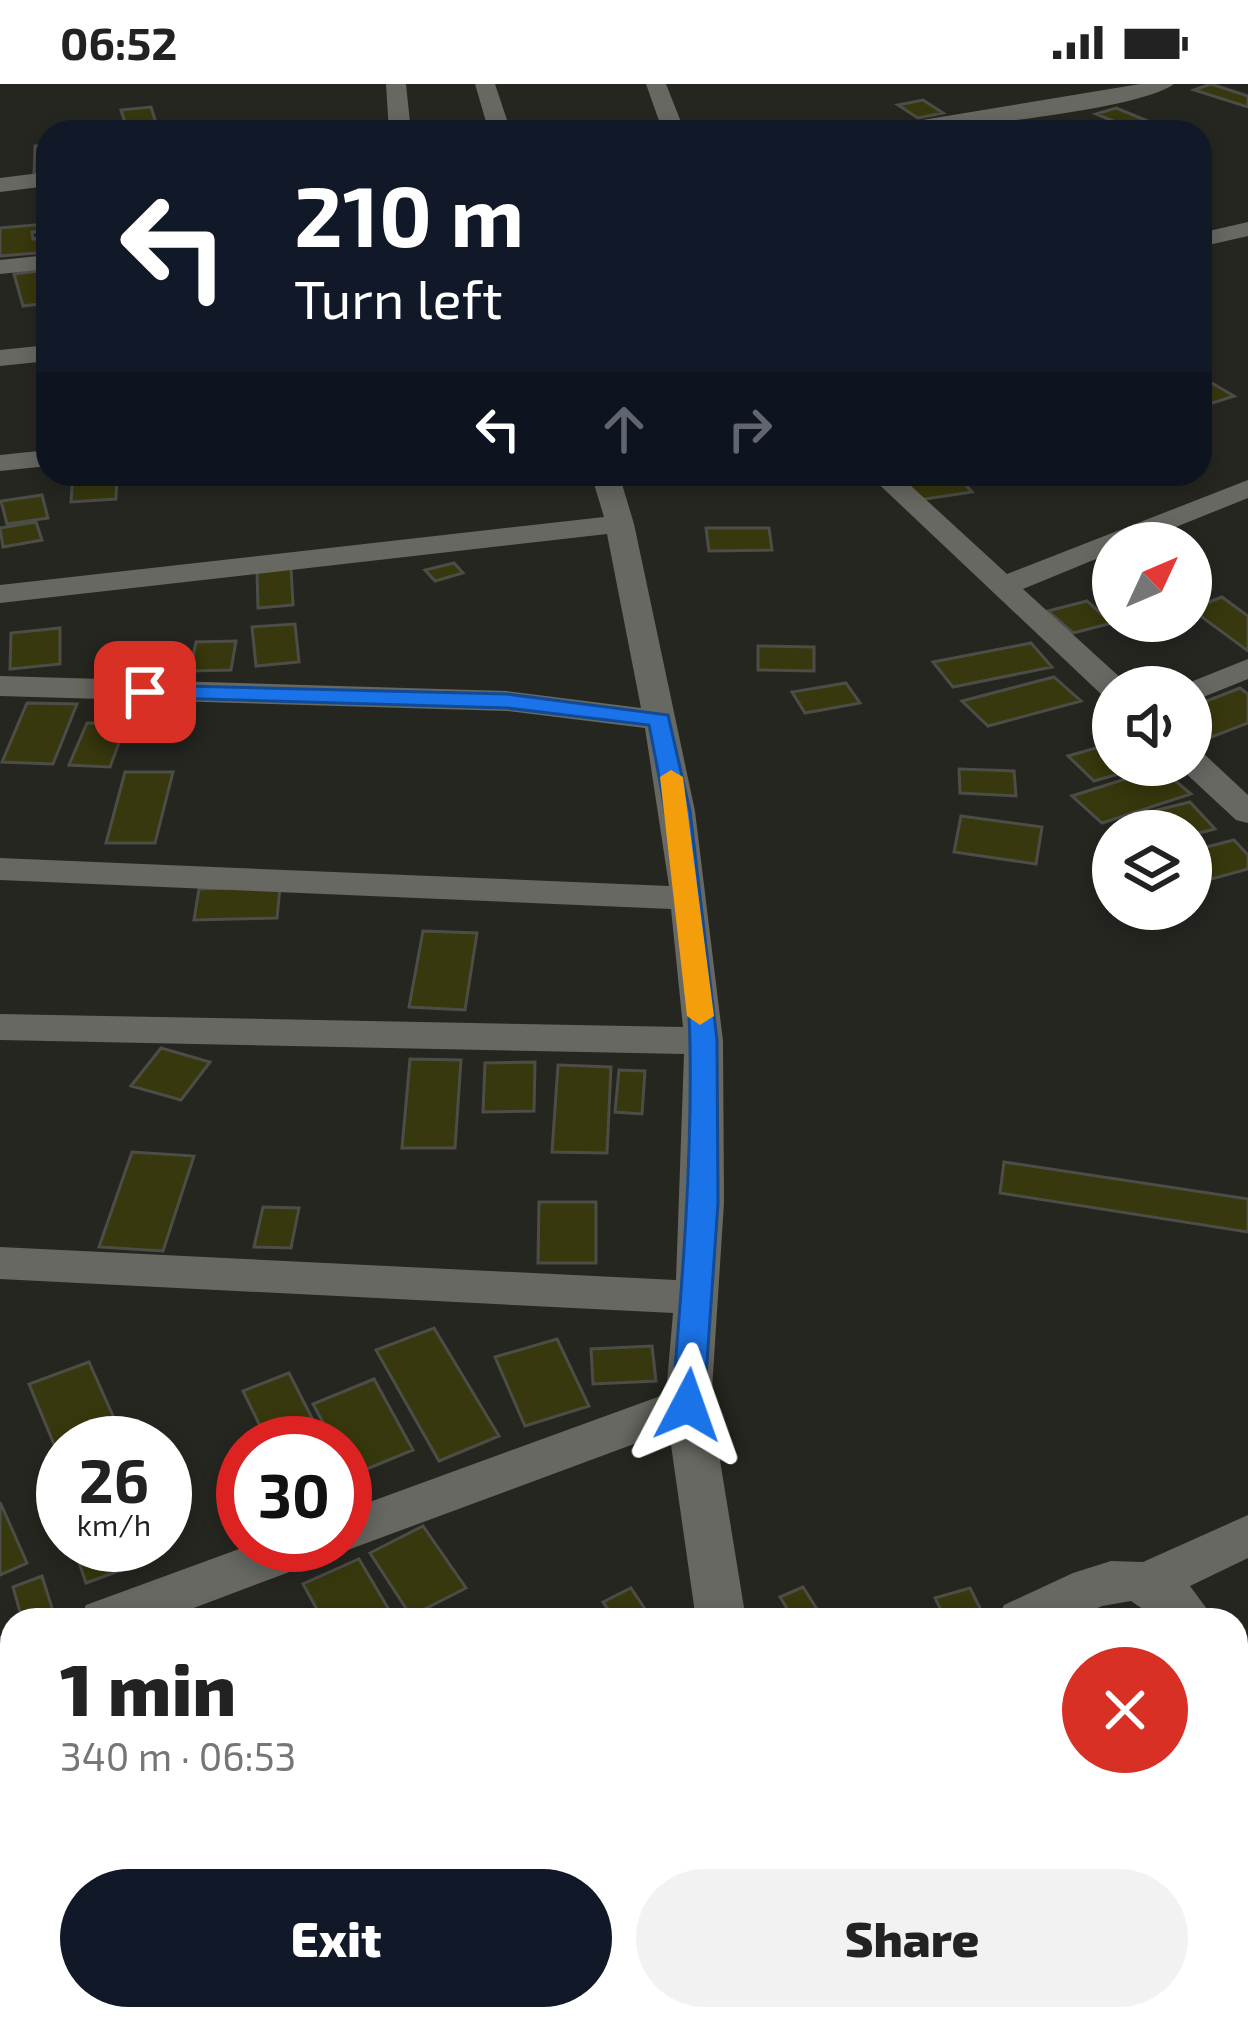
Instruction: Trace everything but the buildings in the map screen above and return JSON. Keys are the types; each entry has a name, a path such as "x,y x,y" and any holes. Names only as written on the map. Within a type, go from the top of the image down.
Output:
{"street":[{"path":"396,84 399,120"},
{"path":"485,84 496,120"},
{"path":"656,84 670,120"},
{"path":"964,120 1114,97 1163,84"},
{"path":"0,185 36,180"},
{"path":"1212,237 1248,229"},
{"path":"0,266 36,263"},
{"path":"0,358 36,354"},
{"path":"0,463 36,459"},
{"path":"609,486 678,811 704,1040 703,1203 688,1405 719,1608"},
{"path":"895,486 1092,669"},
{"path":"1003,586 1248,488"},
{"path":"0,594 620,524"},
{"path":"1212,683 1248,668"},
{"path":"0,686 507,701 660,720"},
{"path":"1212,780 1248,813"},
{"path":"0,869 685,898"},
{"path":"0,1027 508,1040 704,1040"},
{"path":"0,1263 696,1298"},
{"path":"372,1521 688,1405"},
{"path":"1050,1608 1123,1576 1152,1581 1248,1535"},
{"path":"136,1608 234,1572"},
{"path":"1152,1581 1178,1608"}],"slow traffic":[{"path":"671,777 700,1016"}],"route":[{"path":"145,692 507,701 660,720 678,811 704,1040 703,1203 688,1405"}]}
